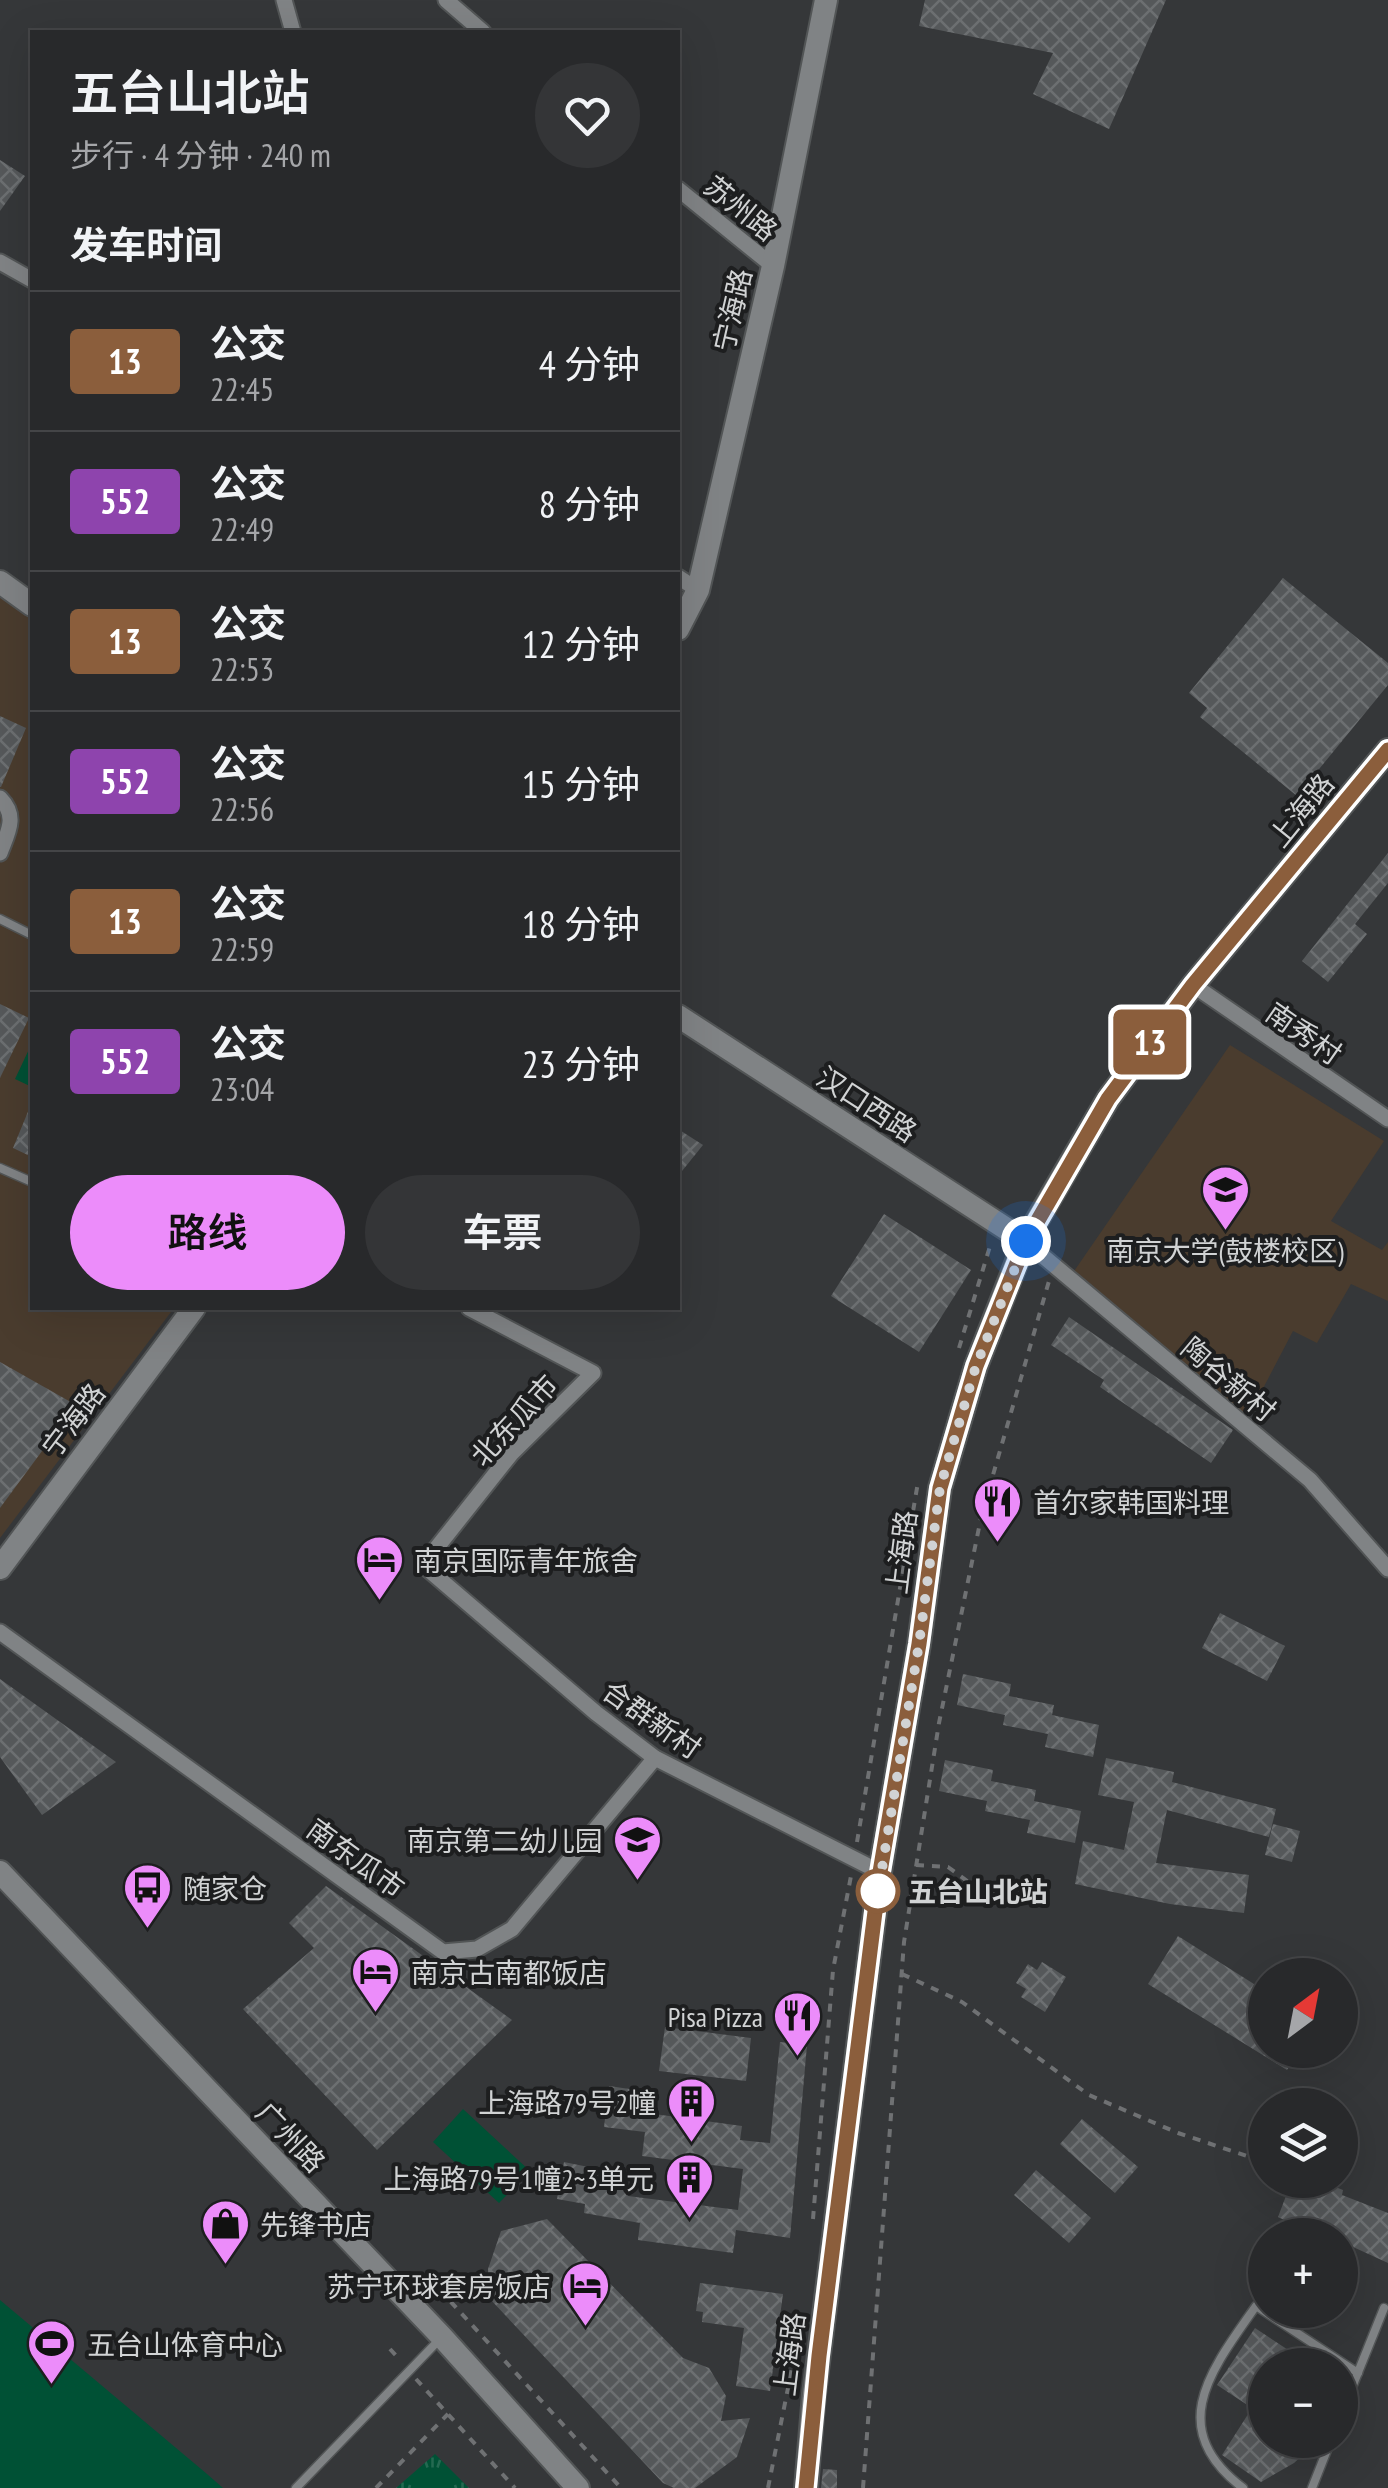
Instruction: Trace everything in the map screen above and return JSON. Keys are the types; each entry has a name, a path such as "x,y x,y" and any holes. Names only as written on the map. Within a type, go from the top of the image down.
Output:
{"main road":[{"name":"宁海路","path":"680,625 698,590 774,266 824,1"},
{"path":"0,582 30,604"},
{"name":"上海路","path":"806,2488 880,1872 919,1644 940,1488 976,1366 1026,1241 1108,1099 1193,985 1388,750"},
{"name":"汉口西路","path":"680,1017 1026,1241"},
{"name":"宁海路","path":"0,1568 193,1310"},
{"name":"广州路","path":"0,1872 442,2337 578,2488"}],"street":[{"path":"284,0 292,30"},
{"path":"446,0 482,30"},
{"name":"苏州路","path":"680,191 774,266"},
{"path":"0,262 30,279"},
{"path":"680,578 698,590"},
{"path":"0,798 10,808 12,824 0,853"},
{"name":"南秀村","path":"1193,985 1388,1119"},
{"name":"陶谷新村","path":"1026,1241 1310,1480 1387,1566"},
{"name":"北东瓜市","path":"423,1565 511,1454 593,1373 474,1310"},
{"name":"合群新村","path":"423,1565 654,1758 880,1872"},
{"name":"南东瓜市","path":"0,1632 443,1952 477,1949 512,1929 654,1758"}],"lane":[{"path":"0,919 30,933"},
{"path":"0,1168 30,1181"},
{"path":"1242,2488 1206,2452 1202,2412 1207,2382 1256,2306 1321,2348"},
{"path":"1358,2372 1384,2308"},
{"path":"296,2488 442,2337"},
{"path":"1312,2488 1324,2458"}],"path":[{"path":"862,2488 902,1974 938,1723 982,1514 1053,1266"},
{"path":"916,1865 948,1867 986,1894 1007,1883 1028,1889"},
{"path":"902,1974 962,2002 1089,2096 1178,2133 1248,2156"},
{"path":"440,2290 621,2488"},
{"path":"390,2349 515,2488"},
{"path":"376,2488 448,2414"}],"shaded area":[{"path":"0,588 30,609 30,1310 172,1310 0,1538"},
{"name":"南京大学(鼓楼校区)","path":"1230,1045 1384,1141 1331,1221 1382,1250 1388,1242 1388,1301 1351,1284 1317,1343 1293,1331 1248,1417 1070,1277"}],"green space":[{"path":"30,1047 30,1086 15,1079"},
{"path":"463,2109 530,2171 499,2203 433,2142"},
{"name":"五台山体育中心","path":"0,2300 207,2474 223,2488 0,2488"},
{"path":"435,2454 469,2488 396,2488"}],"building":[{"path":"925,0 1166,0 1109,129 1033,94 1053,53 919,26"},
{"path":"0,160 25,176 0,211"},
{"path":"1283,578 1388,663 1388,685 1297,796 1200,717 1207,708 1189,693"},
{"path":"0,716 26,728 1,787 0,787"},
{"path":"1388,853 1388,883 1355,924 1367,934 1328,982 1302,961"},
{"path":"0,1004 29,1018 0,1078"},
{"path":"30,1107 30,1156 13,1148"},
{"path":"680,1130 703,1145 680,1174"},
{"path":"884,1214 971,1270 919,1352 831,1296"},
{"path":"1069,1317 1233,1430 1211,1463 1100,1387 1104,1380 1051,1345"},
{"path":"0,1362 76,1405 0,1508"},
{"path":"1220,1613 1285,1646 1267,1681 1202,1648"},
{"path":"963,1674 1011,1684 1009,1696 1054,1705 1052,1715 1099,1725 1093,1757 1045,1747 1048,1734 1003,1725 1005,1715 957,1705"},
{"path":"0,1679 116,1762 42,1815 0,1757"},
{"path":"1106,1758 1174,1772 1172,1782 1276,1809 1269,1837 1167,1810 1156,1863 1249,1875 1244,1913 1170,1904 1075,1884 1083,1841 1124,1850 1134,1802 1098,1795"},
{"path":"945,1760 993,1770 991,1781 1036,1790 1034,1801 1081,1811 1075,1843 1027,1833 1030,1820 985,1811 987,1801 939,1791"},
{"path":"1273,1824 1300,1831 1292,1862 1265,1855"},
{"name":"南京古南都饭店","path":"326,1886 512,2020 377,2150 243,2009 314,1948 289,1923"},
{"path":"1178,1936 1248,1980 1248,2046 1148,1984"},
{"path":"1042,1962 1066,1977 1045,2012 1021,1997 1026,1989 1016,1983 1028,1964 1037,1970"},
{"path":"665,2027 751,2038 746,2081 659,2071"},
{"path":"780,2042 807,2045 790,2238 736,2230 733,2253 638,2240 640,2223 584,2213 585,2204 557,2199 564,2162 603,2170 601,2179 630,2185 628,2196 738,2210 743,2169 642,2156 645,2132 604,2127 609,2086 650,2092 647,2113 742,2126 740,2140 770,2143"},
{"path":"1082,2119 1138,2167 1115,2193 1060,2144"},
{"path":"1036,2170 1091,2218 1069,2243 1014,2195"},
{"path":"1285,2198 1350,2198 1388,2213 1388,2263 1358,2249 1358,2218 1278,2217"},
{"name":"苏宁环球套房饭店","path":"547,2219 683,2358 709,2368 726,2396 721,2421 750,2418 737,2457 695,2488 674,2488 663,2483 490,2299 488,2269 501,2231"},
{"path":"700,2283 783,2294 770,2391 736,2386 744,2328 702,2322 703,2312 696,2311"},
{"path":"1255,2328 1285,2348 1248,2348 1248,2405 1217,2385"},
{"path":"1248,2414 1248,2458 1299,2458 1261,2482 1222,2455"},
{"path":"823,2469 837,2470 837,2488 821,2488"}],"bus line":[{"name":"13","path":"806,2488 880,1872 919,1644 940,1488 976,1366 1026,1241 1108,1099 1193,985 1388,750"}],"place":[{"name":"南京大学(鼓楼校区)","path":"1225,1232"},
{"name":"首尔家韩国料理","path":"998,1544"},
{"name":"南京国际青年旅舍","path":"379,1602"},
{"name":"南京第二幼儿园","path":"638,1882"},
{"name":"五台山北站","path":"878,1891"},
{"name":"随家仓","path":"148,1930"},
{"name":"南京古南都饭店","path":"376,2014"},
{"name":"Pisa Pizza","path":"798,2058"},
{"name":"上海路79号2幢","path":"691,2144"},
{"name":"上海路79号1幢2~3单元","path":"689,2220"},
{"name":"先锋书店","path":"225,2266"},
{"name":"苏宁环球套房饭店","path":"586,2328"},
{"name":"五台山体育中心","path":"52,2386"}],"route":[{"path":"878,1891 876,1905 940,1488 976,1366 1026,1241"}]}
